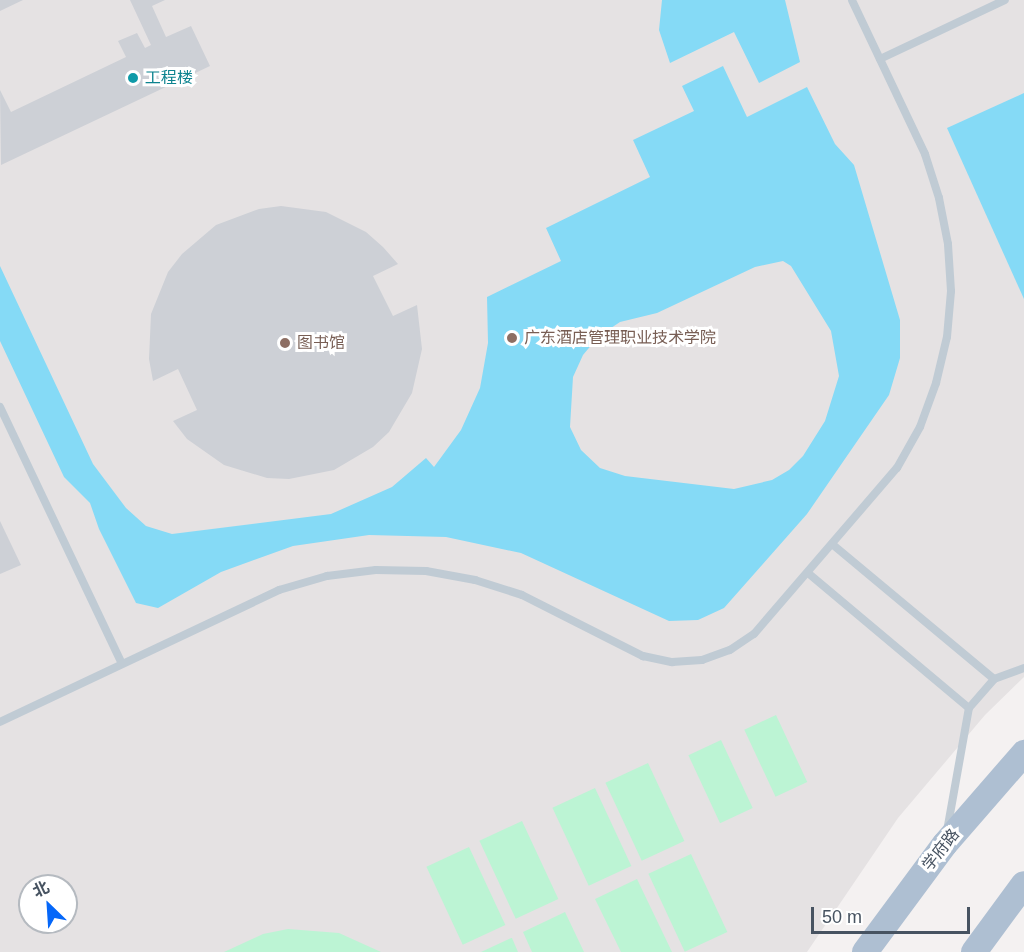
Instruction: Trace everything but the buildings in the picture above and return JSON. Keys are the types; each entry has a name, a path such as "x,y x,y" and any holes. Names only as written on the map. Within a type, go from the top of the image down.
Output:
{"main road":[{"name":"学府路","path":"865,952 945,844 1024,753"},
{"path":"974,952 1024,884"}],"lane":[{"path":"0,722 279,590 327,576 376,570 426,571 475,580 522,595 644,656 672,662 702,660 730,650 754,634 897,468 932,394 947,337 951,291 948,244 939,198 925,154 852,0"},
{"path":"880,59 1005,0"},
{"path":"0,407 122,664"},
{"path":"832,544 994,679"},
{"path":"808,573 969,708"},
{"path":"945,844 969,708 994,679 1024,668"}],"shaded area":[{"name":"广东酒店管理职业技术学院","path":"0,0 1024,0 1024,677 985,715 898,818 807,952 0,952"}],"green space":[{"path":"776,715 807,782 776,797 744,730"},
{"path":"721,740 753,808 720,823 688,755"},
{"path":"648,763 684,841 642,861 605,783"},
{"path":"595,788 631,866 589,886 552,808"},
{"path":"522,821 558,899 516,919 479,841"},
{"path":"469,847 505,925 463,945 426,867"},
{"path":"691,854 727,932 685,952 648,874"},
{"path":"637,879 672,952 621,952 595,899"},
{"path":"565,912 584,952 532,952 523,932"},
{"path":"288,929 339,933 381,952 224,952 263,934"},
{"path":"511,938 518,952 481,952"}],"water":[{"path":"662,0 785,0 800,62 759,83 734,32 670,63 659,30"},
{"path":"723,66 747,117 807,87 835,144 854,165 900,320 900,358 889,395 807,514 724,608 698,620 669,621 521,553 446,537 369,535 293,546 221,572 158,608 136,603 99,529 90,503 64,477 0,341 0,266 93,464 126,508 146,526 172,534 331,514 392,487 426,458 434,467 461,430 480,388 488,343 487,297 561,261 546,228 650,177 633,140 694,111 682,86","holes":["783,261 791,266 831,331 839,376 825,421 803,456 789,470 772,480 734,489 625,476 600,468 581,450 570,427 573,377 583,355 599,336 620,322 657,313 755,267"]},
{"path":"1024,93 1024,299 947,128"}],"place":[{"name":"工程楼","path":"133,78"},
{"name":"广东酒店管理职业技术学院","path":"512,338"},
{"name":"图书馆","path":"285,343"}]}
